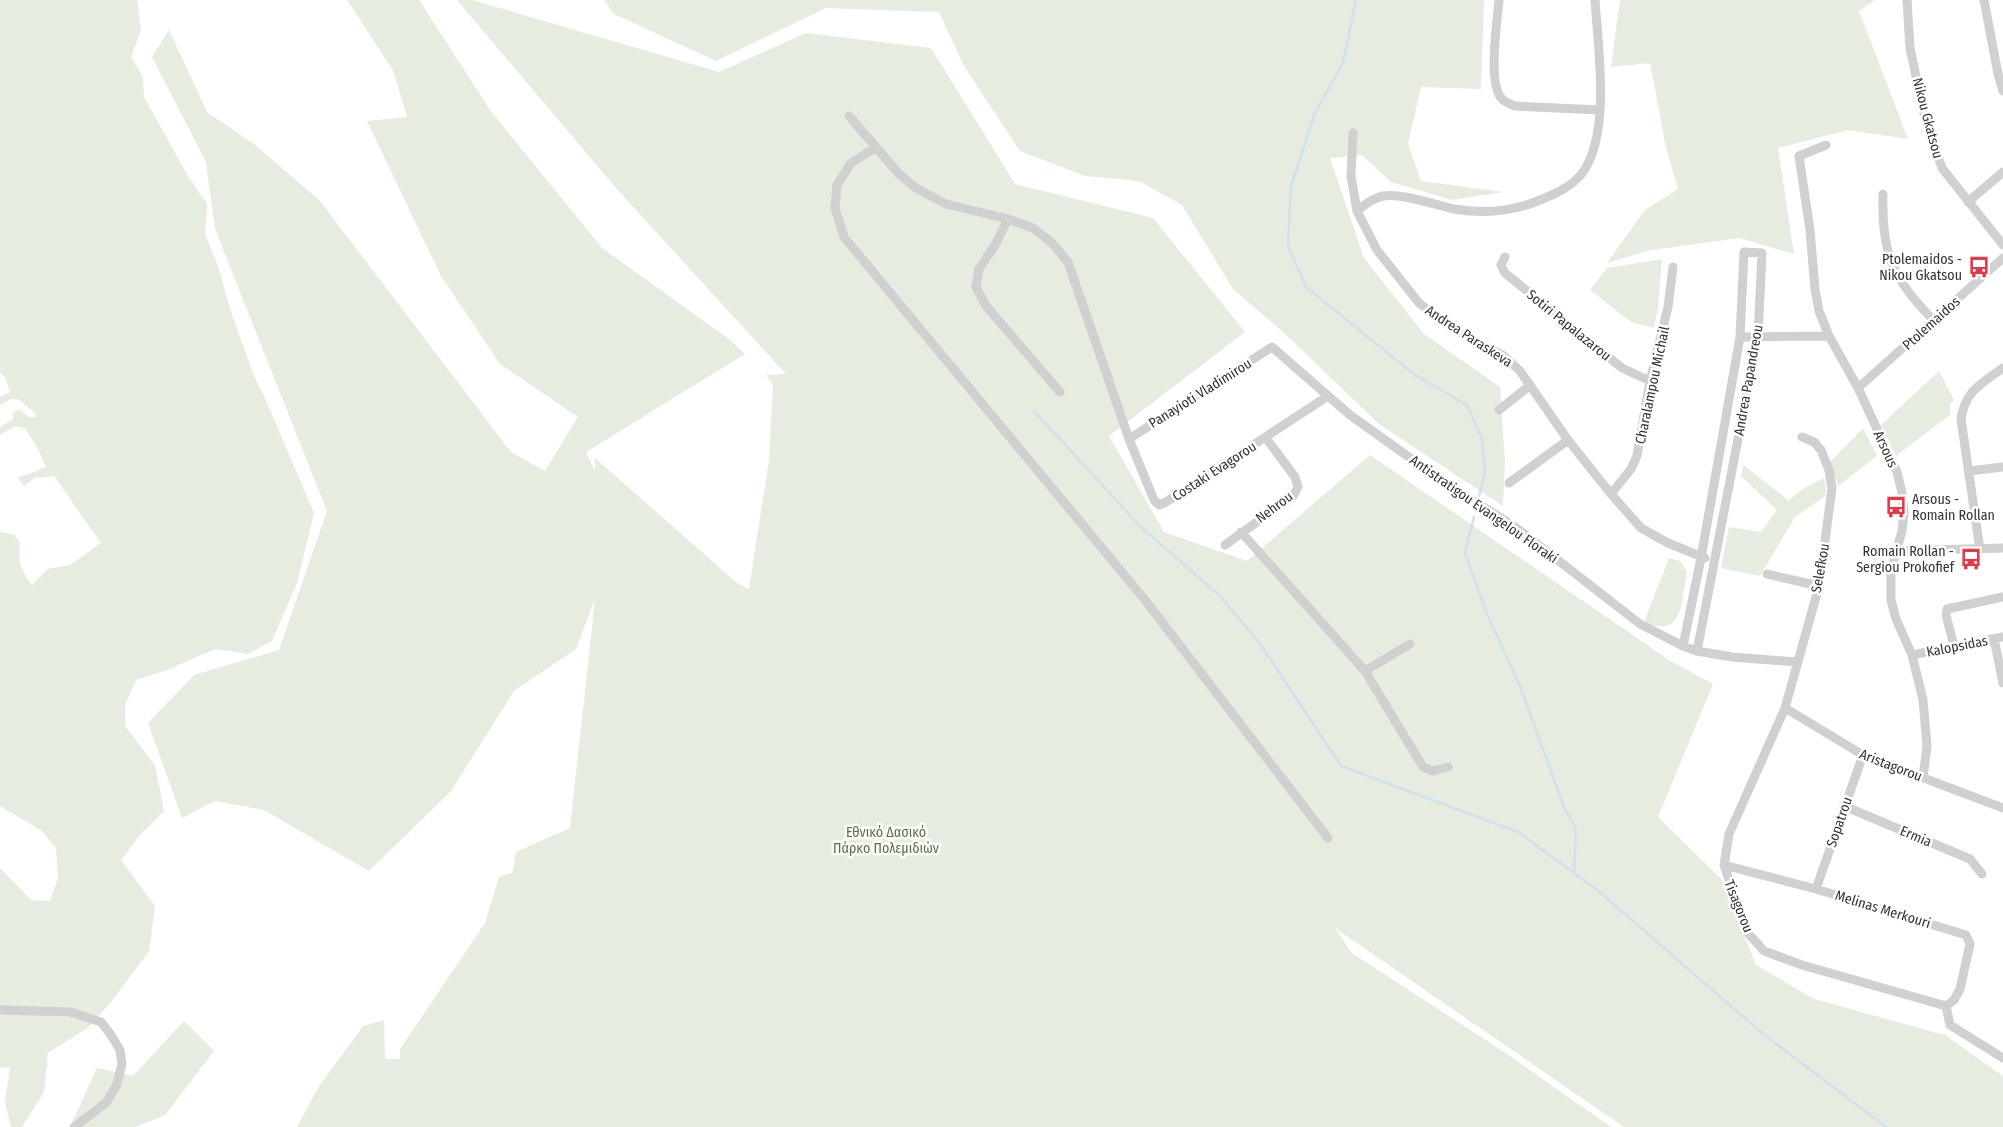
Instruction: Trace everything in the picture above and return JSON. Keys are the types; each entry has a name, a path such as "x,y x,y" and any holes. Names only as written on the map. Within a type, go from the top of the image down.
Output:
{"street":[{"path":"1499,0 1494,74 1497,90 1503,101 1515,106 1600,110"},
{"path":"1357,211 1369,201 1384,196 1394,196 1455,209 1485,212 1521,208 1560,192 1583,172 1595,147 1600,110 1595,0"},
{"name":"Nikou Gkatsou","path":"1906,0 1910,48 1925,118 1942,168 2003,245"},
{"path":"1984,0 2003,91"},
{"path":"849,116 899,174 916,188 946,204 1008,219 1033,228 1052,243 1068,262 1129,438"},
{"name":"Andrea Paraskeva","path":"1353,133 1351,176 1357,211 1377,250 1419,302 1451,328 1504,356 1520,371 1568,440 1610,494 1642,528 1668,543 1701,558 1714,560"},
{"name":"Arsous","path":"1826,145 1799,156 1810,230 1815,289 1829,336 1858,388 1897,472 1904,512 1902,531 1891,570 1891,600 1896,619 1912,655 1922,700 1927,746 1923,777"},
{"path":"875,148 851,163 837,185 835,208 844,237 1145,600 1328,838"},
{"path":"1968,202 2003,172"},
{"path":"1883,194 1884,235 1889,256 1910,296 1934,321"},
{"path":"1008,219 995,245 979,269 976,287 986,306 1060,392"},
{"name":"Andrea Papandreou","path":"1683,646 1701,558 1740,337 1744,252 1762,253 1758,336 1697,651"},
{"name":"Sotiri Papalazarou","path":"1505,257 1501,265 1505,274 1622,368 1650,382"},
{"name":"Ptolemaidos","path":"1858,388 2003,258"},
{"name":"Charalampou Michail","path":"1610,494 1632,468 1637,456 1650,382 1668,307 1673,267"},
{"path":"1740,337 1829,336"},
{"name":"Panayioti Vladimirou","path":"1129,438 1272,347"},
{"name":"Antistratigou Evangelou Floraki","path":"1272,347 1350,414 1448,485 1514,526 1639,623 1683,646 1697,651 1732,657 1797,662"},
{"path":"1980,550 1961,419 1963,406 1970,393 2003,368"},
{"path":"1499,410 1529,386"},
{"name":"Costaki Evagorou","path":"1129,438 1154,500 1158,505 1166,502 1266,438 1328,396"},
{"name":"Selefkou","path":"1785,708 1819,586 1832,488 1829,470 1821,450 1814,442 1802,437"},
{"name":"Nehrou","path":"1225,544 1293,496 1298,487 1295,477 1266,438"},
{"path":"1509,482 1568,440"},
{"path":"1969,471 2003,467"},
{"path":"1241,532 1365,671 1423,767 1433,771 1448,767"},
{"path":"1896,551 2003,548"},
{"path":"1768,574 1819,586"},
{"path":"1954,646 1946,615 1947,609 2003,597"},
{"path":"1999,638 2003,683"},
{"name":"Kalopsidas","path":"1912,655 1999,638"},
{"path":"1365,671 1410,644"},
{"name":"Aristagorou","path":"1785,708 1863,755 2003,808"},
{"name":"Tisagorou","path":"1785,708 1729,834 1724,865 1747,932 1764,951 1802,965 1946,1006"},
{"name":"Sopatrou","path":"1816,889 1863,755"},
{"name":"Ermia","path":"1844,806 1970,859 1982,874"},
{"name":"Melinas Merkouri","path":"1724,865 1816,889 1966,935 1970,944 1960,989 1954,1000 1946,1006"},
{"path":"1946,1006 1950,1025 2003,1058"},
{"path":"0,1010 71,1012 101,1022 112,1035 120,1050 122,1064 117,1084 107,1102 74,1127"}],"green space":[{"path":"0,0 137,0 141,30 131,57 143,77 144,97 188,176 207,204 205,234 218,266 230,309 254,376 314,513 297,583 272,641 248,654 215,649 167,670 136,680 125,705 125,726 155,765 164,811 140,835 121,860 155,906 149,951 111,1002 89,1027 48,1053 44,1092 22,1127 11,1127 5,1102 10,1067 0,1068 0,868 31,900 50,901 58,878 56,848 42,831 0,806 0,532 13,534 20,542 19,554 21,565 32,585 48,569 70,565 101,543 54,476 35,478 24,486 18,478 46,467 25,428 15,426 0,435 0,427 13,419 13,413 19,409 29,417 35,417 36,414 18,399 11,399 0,405 0,397 10,392 5,377 0,373"},
{"name":"Εθνικό Δασικό Πάρκο Πολεμιδιών","path":"347,0 419,0 490,110 602,248 729,339 745,354 586,452 595,471 595,458 737,583 749,589 769,460 773,385 766,375 786,374 615,187 457,0 472,0 719,72 806,33 931,48 1015,184 1153,218 1245,332 1109,436 1164,532 1247,561 1370,455 1669,660 1713,684 1658,817 1721,879 1756,965 1814,999 1945,1035 2003,1076 2003,1127 1624,1127 1335,928 1352,953 1507,1054 1611,1127 297,1127 318,1088 363,1026 384,1020 385,1059 400,1059 400,1049 485,923 499,877 513,872 516,852 570,828 595,599 576,649 514,691 451,791 369,871 264,810 215,801 182,818 148,723 194,675 279,650 327,511 215,229 206,162 152,57 169,30 207,112 254,144 320,201 511,452 545,471 578,417 500,364 441,276 367,121 407,117 393,70"},
{"path":"604,0 1484,0 1481,89 1421,87 1408,144 1421,181 1503,192 1452,200 1391,182 1362,155 1330,158 1364,258 1424,334 1500,387 1505,461 1503,506 1379,424 1281,330 1233,289 1182,205 1139,181 1085,176 1020,151 964,66 939,12 826,8 716,61 614,14"},
{"path":"1620,0 1875,0 1859,11 1908,139 1848,130 1778,148 1794,254 1739,238 1651,250 1607,263 1645,210 1678,189 1666,148 1650,63 1611,67"},
{"path":"1662,259 1658,307 1654,328 1631,322 1590,290 1607,268"},
{"path":"1939,371 1954,400 1950,404 1950,415 1896,456 1881,425"},
{"path":"1863,428 1877,456 1838,486 1830,462"},
{"path":"1743,465 1787,499 1787,502 1803,489 1824,478 1826,490 1825,496 1795,517 1760,576 1721,568 1729,527 1761,532 1777,510 1741,476"},
{"path":"1669,558 1680,561 1687,572 1683,595 1678,615 1674,622 1667,626 1657,626 1644,622"},
{"path":"184,1021 214,1051 165,1115 135,1127 70,1127 97,1068 133,1076"}],"waterway":[{"path":"1356,0 1343,63 1315,113 1291,186 1288,246 1306,287 1415,375 1467,405 1482,439 1485,473 1479,496"},
{"path":"1035,412 1140,526 1220,596 1261,645 1341,766 1518,832 1596,889 1762,1033 1886,1127"},
{"path":"1474,517 1465,553 1487,614 1520,686 1564,807 1576,829 1574,873"}],"place":[{"name":"Ptolemaidos - Nikou Gkatsou","path":"1979,267"},
{"name":"Arsous - Romain Rollan","path":"1896,507"},
{"name":"Romain Rollan - Sergiou Prokofief","path":"1971,559"}]}
